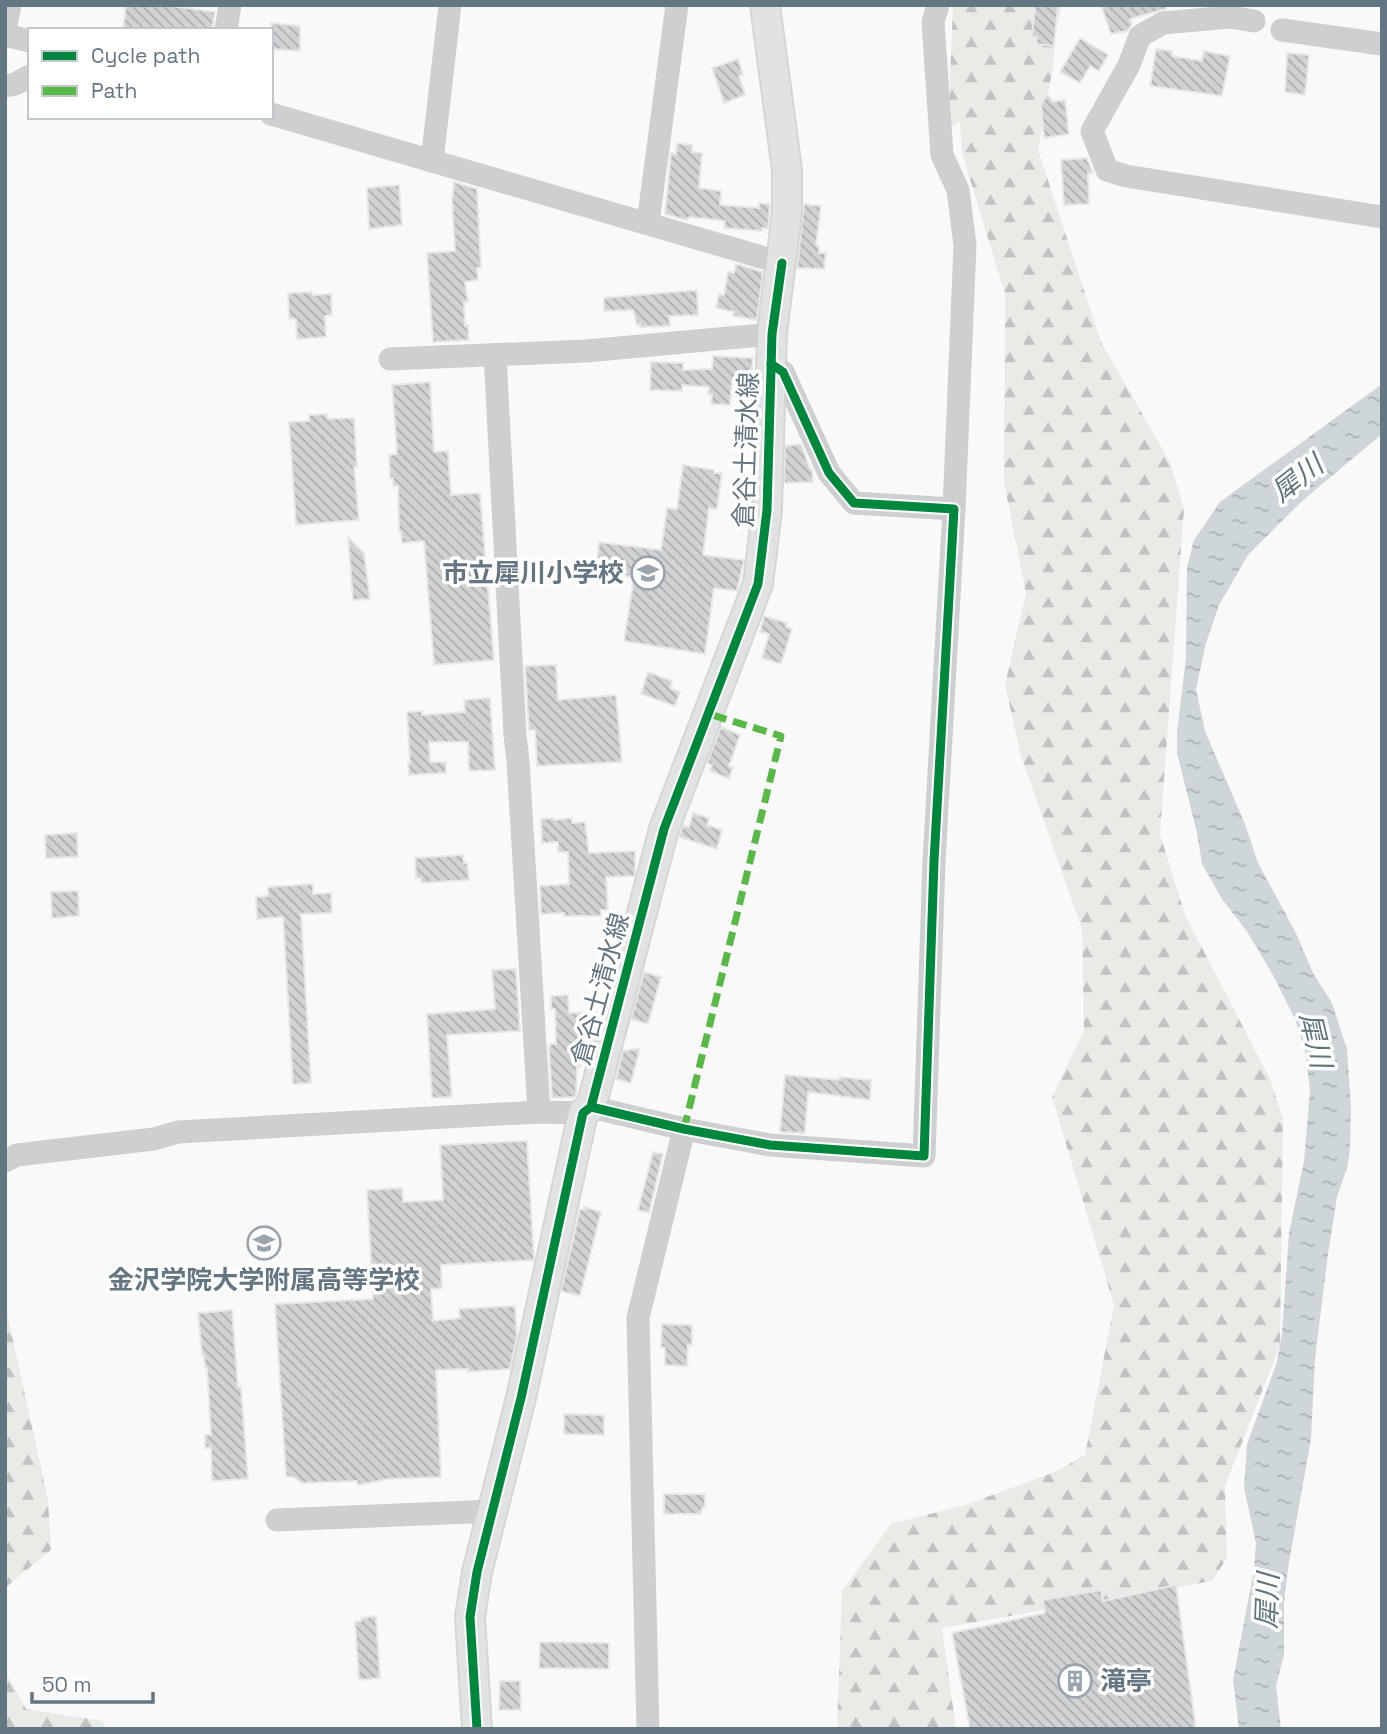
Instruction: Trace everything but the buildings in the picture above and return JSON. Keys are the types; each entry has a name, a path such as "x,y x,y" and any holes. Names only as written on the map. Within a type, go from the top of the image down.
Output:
{"main road":[{"name":"倉谷土清水線","path":"477,1729 470,1617 477,1572 521,1398 587,1110 664,829 758,584 767,510 772,334 787,213 787,170 765,5"}],"street":[{"path":"10,5 5,32 28,39"},
{"path":"226,28 230,5"},
{"path":"432,161 450,5"},
{"path":"648,223 677,5"},
{"path":"5,1161 17,1155 154,1139 178,1132 587,1110 770,1145 924,1156 934,849 954,509 965,245 958,190 942,155 933,22 937,5"},
{"path":"1254,21 1230,17 1163,23 1140,36 1129,65 1092,131 1107,170 1126,176 1382,217"},
{"path":"1282,30 1382,44"},
{"path":"5,86 28,77"},
{"path":"273,115 782,263"},
{"path":"390,359 586,351 772,334"},
{"path":"495,355 514,735 519,773 539,1112"},
{"path":"771,364 783,372 829,473 855,503 954,509"},
{"path":"648,1729 638,1318 684,1129"},
{"path":"277,1520 494,1511"}],"green space":[{"path":"953,5 1062,5 1056,28 1053,67 1038,150 1101,342 1170,462 1184,509 1160,834 1185,915 1270,1079 1283,1119 1280,1345 1225,1486 1227,1558 1212,1581 942,1628 956,1729 837,1729 842,1591 891,1524 965,1505 1055,1472 1085,1455 1114,1305 1052,1097 1084,1030 1082,929 1021,756 1005,685 1026,593 1004,482 1005,294 962,153 960,121 948,128"},
{"path":"5,1303 48,1500 51,1550 5,1588"},
{"path":"5,1671 26,1709 103,1721 105,1729 5,1729"}],"water":[{"name":"犀川","path":"1382,384 1382,434 1302,501 1248,555 1219,605 1206,643 1196,689 1205,731 1245,824 1258,863 1296,933 1313,973 1332,1003 1347,1049 1351,1108 1350,1150 1337,1197 1315,1359 1311,1439 1284,1603 1284,1655 1276,1686 1281,1729 1239,1729 1233,1680 1254,1570 1256,1543 1244,1488 1247,1444 1277,1362 1282,1333 1289,1233 1304,1161 1310,1091 1305,1050 1295,1019 1248,933 1222,899 1202,864 1177,753 1186,657 1187,567 1194,540 1220,502"}],"marked path":[{"path":"684,1129 781,736 709,714"}],"cycle path":[{"path":"477,1729 470,1617 477,1572 521,1398 583,1113 591,1107 664,829 758,584 767,510 772,334 782,263"},
{"path":"591,1107 684,1129 770,1145 924,1156 934,861 954,509 854,503 829,473 783,372 771,364"}],"place":[{"name":"市立犀川小学校","path":"648,573"},
{"name":"金沢学院大学附属高等学校","path":"264,1243"},
{"name":"滝亭","path":"1075,1681"}]}
